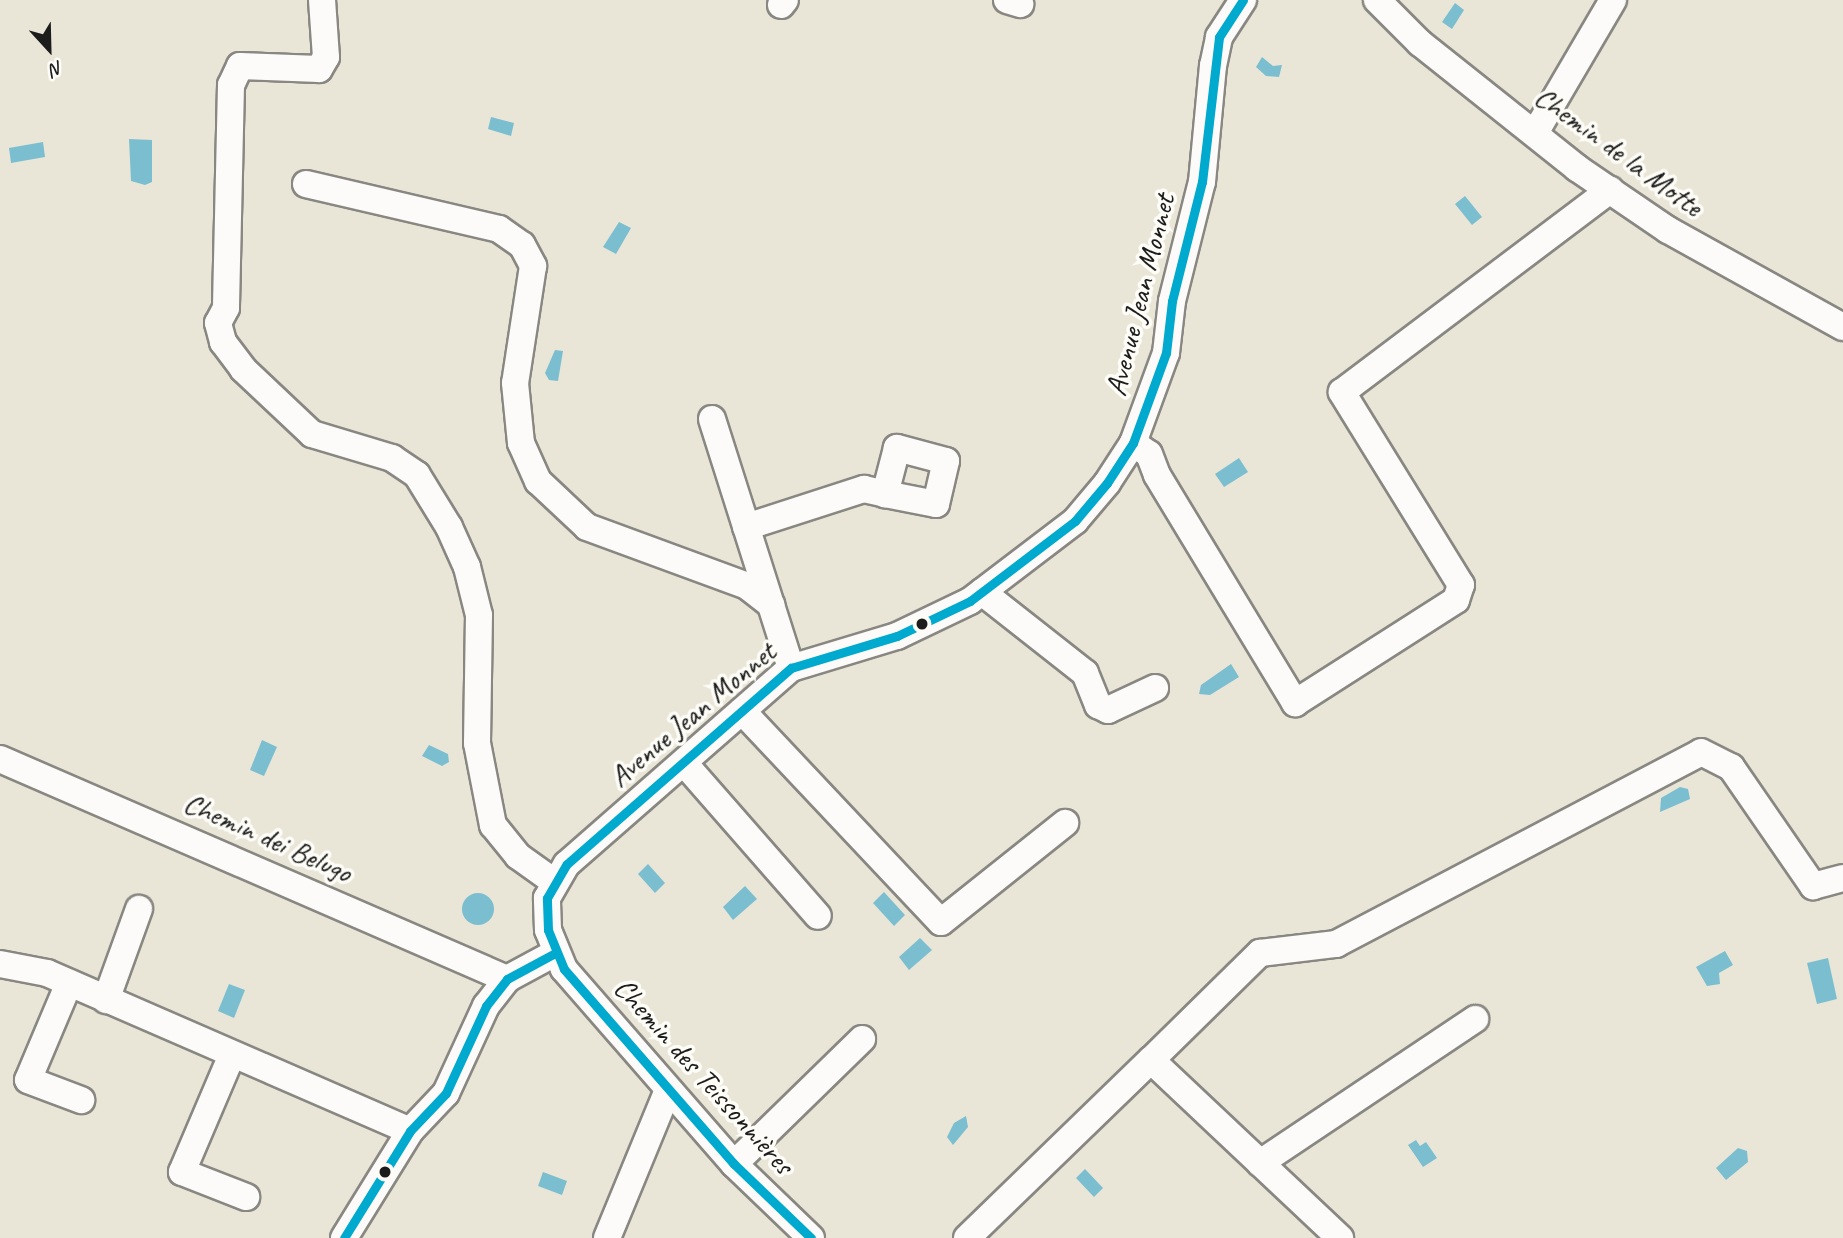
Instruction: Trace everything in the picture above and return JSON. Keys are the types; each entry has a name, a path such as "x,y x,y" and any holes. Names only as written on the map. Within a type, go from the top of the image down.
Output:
{"street":[{"path":"322,0 326,57 318,69 240,66 230,85 229,242 220,332 243,369 312,434 392,458 417,475 462,557 479,615 477,743 494,825 518,856 553,881 547,898 548,930 555,953 507,979 486,1006 446,1093 410,1131 344,1238"},
{"name":"Avenue Jean Monnet","path":"553,881 567,864 791,668 922,626 982,592 1074,521 1107,483 1133,443 1166,353 1172,301 1202,182 1219,37 1243,0"},
{"name":"Chemin de la Motte","path":"1377,0 1420,43 1610,190 1704,251 1843,327"},
{"path":"1535,133 1613,0"},
{"path":"306,184 499,229 522,245 533,266 515,383 521,443 538,481 587,527 747,586 771,605"},
{"path":"1133,443 1149,454 1157,475 1294,703 1456,600 1461,585 1342,392 1610,190"},
{"path":"712,419 791,668"},
{"path":"746,527 864,489 885,494"},
{"path":"982,592 1085,673 1098,705 1108,710 1155,688"},
{"path":"742,711 941,922 1065,824"},
{"path":"967,1238 1260,953 1336,944 1701,752 1731,767 1813,886 1843,878"},
{"name":"Chemin dei Belugo","path":"0,759 507,979"},
{"path":"684,762 818,916"},
{"path":"106,1000 139,909"},
{"name":"Chemin des Teissonnières","path":"555,953 564,969 734,1164 811,1238"},
{"path":"0,964 47,973 231,1057 410,1131"},
{"path":"69,984 28,1080 81,1100"},
{"path":"1260,1163 1475,1019"},
{"path":"734,1164 862,1039"},
{"path":"231,1057 182,1172 246,1198"},
{"path":"1151,1060 1340,1238"},
{"path":"607,1238 668,1090"}],"water":[{"path":"1455,3 1464,10 1452,29 1442,22"},
{"path":"1262,57 1273,66 1282,65 1279,77 1266,76 1256,67"},
{"path":"491,117 514,123 511,136 488,129"},
{"path":"129,139 152,140 152,182 145,185 131,181"},
{"path":"43,142 45,157 11,163 9,148"},
{"path":"1465,196 1482,217 1472,225 1455,204"},
{"path":"619,222 631,228 616,254 603,247"},
{"path":"555,350 563,351 558,381 549,380 545,373"},
{"path":"1239,458 1248,472 1224,487 1215,474"},
{"path":"1231,664 1239,677 1210,695 1199,694 1201,685"},
{"path":"262,740 277,747 264,776 250,770"},
{"path":"429,745 448,754 449,762 442,766 422,756"},
{"path":"1680,787 1688,789 1690,799 1660,812 1661,798"},
{"path":"648,864 665,883 655,893 638,874"},
{"path":"745,886 757,899 733,920 723,907"},
{"path":"884,892 905,915 894,926 873,903"},
{"path":"478,893 489,898 494,909 489,920 478,925 467,920 462,909 467,898"},
{"path":"920,938 932,950 909,970 899,957"},
{"path":"1725,951 1733,965 1719,973 1720,984 1707,986 1696,967"},
{"path":"1828,958 1837,999 1817,1004 1807,963"},
{"path":"229,984 245,990 234,1018 218,1011"},
{"path":"966,1116 968,1127 953,1145 947,1137 954,1123"},
{"path":"1416,1140 1420,1146 1426,1142 1437,1158 1423,1167 1408,1145"},
{"path":"1738,1148 1747,1151 1748,1162 1726,1180 1716,1168"},
{"path":"1085,1169 1103,1188 1094,1197 1076,1178"},
{"path":"543,1172 567,1181 562,1195 538,1186"}],"transit line":[{"path":"811,1238 734,1164 564,969 548,930 547,898 567,864 791,668 897,636 970,601 1075,521 1107,483 1133,443 1166,353 1172,301 1202,182 1219,37 1243,0"},
{"path":"344,1238 410,1131 446,1093 486,1006 507,979 555,953"}]}
